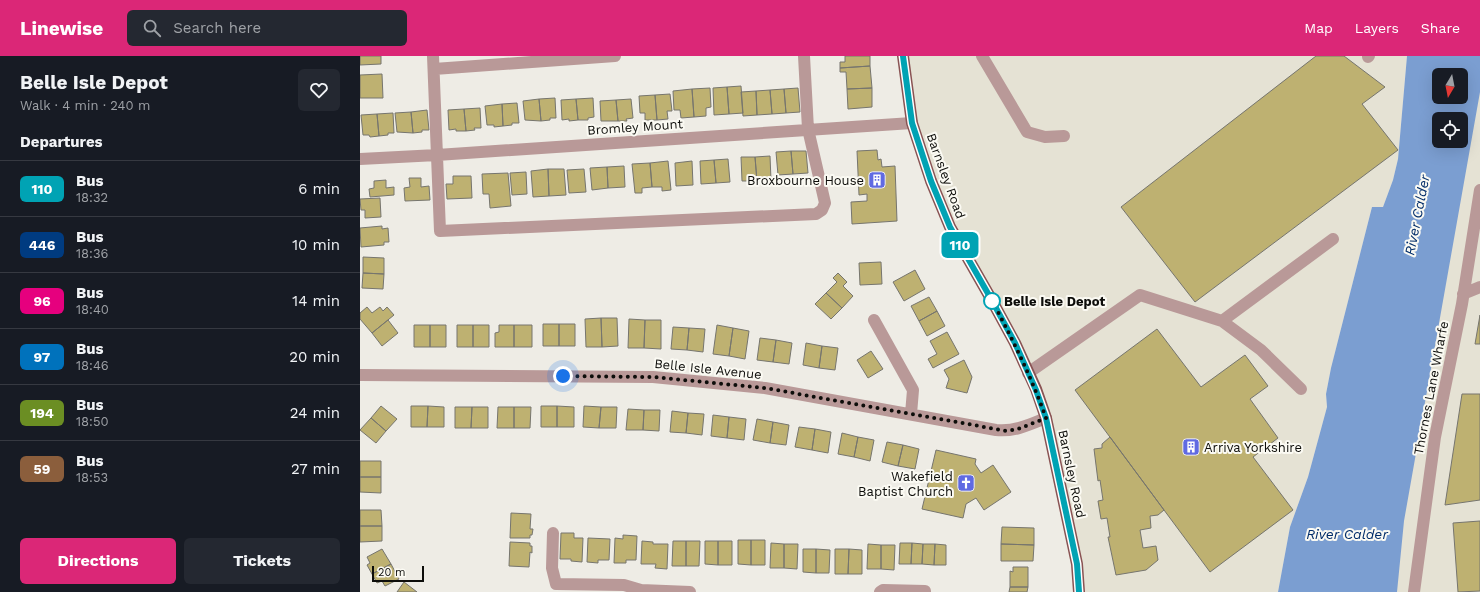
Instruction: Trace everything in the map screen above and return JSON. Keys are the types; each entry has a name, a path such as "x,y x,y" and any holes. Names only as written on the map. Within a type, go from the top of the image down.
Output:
{"main road":[{"name":"Barnsley Road","path":"903,56 912,123 931,181 950,227 994,303 1015,343 1046,418 1077,564 1079,592"}],"street":[{"path":"433,56 440,231 816,214 822,210 825,203 808,129 804,56"},
{"path":"434,69 615,56"},
{"path":"982,56 1027,132 1045,137 1064,136"},
{"name":"Bromley Mount","path":"360,159 912,123"},
{"name":"Thornes Lane Wharfe","path":"1414,592 1435,437 1463,294 1480,190"},
{"path":"1222,321 1333,239"},
{"path":"1463,294 1480,287"},
{"path":"1028,373 1140,295 1222,321 1261,350 1301,389"},
{"path":"874,320 913,390 911,414"},
{"name":"Belle Isle Avenue","path":"360,375 653,377 765,388 1007,431 1018,429 1046,418"},
{"path":"553,533 552,568 556,584 598,588 624,585 641,590 690,592"},
{"path":"880,592 883,590 925,591"}],"shaded area":[{"path":"903,56 1407,56 1398,159 1393,180 1383,207 1372,207 1331,368 1326,394 1327,407 1308,477 1290,527 1278,592 1079,592 1046,418 931,181"},
{"path":"1480,56 1480,592 1348,592 1432,140 1432,148 1468,148 1468,112 1437,112 1439,104 1468,104 1468,68"}],"water":[{"name":"River Calder","path":"1407,56 1480,56 1480,92 1404,521 1397,592 1278,592 1290,527 1308,477 1327,407 1326,394 1331,368 1372,207 1383,207 1393,180 1398,159"}],"building":[{"path":"360,56 381,56 381,64 360,65"},
{"path":"845,56 870,56 870,66 840,68 840,62 845,62"},
{"path":"1316,56 1344,56 1385,87 1362,104 1398,150 1195,302 1121,207"},
{"path":"870,66 872,88 847,89 846,72 840,72 840,68"},
{"path":"382,74 383,98 360,98 360,75"},
{"path":"741,86 743,113 729,114 727,87"},
{"path":"727,87 729,114 714,115 713,88"},
{"path":"710,88 711,107 706,108 706,116 694,117 692,89"},
{"path":"798,88 800,112 786,113 784,89"},
{"path":"872,88 872,107 848,109 847,89"},
{"path":"692,89 694,117 681,118 680,110 674,110 673,91"},
{"path":"784,89 786,113 772,114 770,90"},
{"path":"770,90 772,114 757,115 756,91"},
{"path":"756,91 757,115 743,116 741,92"},
{"path":"670,94 672,111 667,111 668,119 657,120 655,95"},
{"path":"655,95 657,120 645,120 645,113 640,113 639,96"},
{"path":"555,98 556,118 541,121 539,99"},
{"path":"593,98 594,117 588,118 588,120 578,120 576,99"},
{"path":"539,99 541,121 525,120 523,101"},
{"path":"576,99 578,120 562,120 561,100"},
{"path":"631,99 633,118 626,119 627,121 618,121 616,100"},
{"path":"616,100 618,121 601,121 600,101"},
{"path":"517,103 519,123 512,123 512,125 503,126 502,104"},
{"path":"502,104 503,126 494,127 494,125 487,125 485,106"},
{"path":"480,108 481,128 474,128 475,130 466,131 464,109"},
{"path":"464,109 466,131 456,131 456,129 449,130 448,110"},
{"path":"427,110 429,130 422,130 422,132 413,133 411,112"},
{"path":"411,112 413,133 397,132 395,113"},
{"path":"393,113 394,133 379,136 377,114"},
{"path":"377,114 379,136 370,137 369,135 363,135 361,115"},
{"name":"Broxbourne House","path":"877,150 878,160 881,159 882,167 895,166 897,221 852,224 851,202 867,201 867,194 859,195 857,151"},
{"path":"791,151 793,174 778,175 776,152"},
{"path":"791,151 806,151 808,173 793,174"},
{"path":"770,156 771,180 757,181 755,157"},
{"path":"741,157 755,157 757,181 742,181"},
{"path":"728,159 730,182 716,183 714,160"},
{"path":"714,160 716,183 701,184 700,161"},
{"path":"668,161 671,190 662,191 662,187 652,187 650,163"},
{"path":"692,161 693,185 676,186 675,163"},
{"path":"650,163 652,187 642,188 642,193 635,193 632,164"},
{"path":"624,166 625,187 608,188 607,167"},
{"path":"607,167 608,188 592,190 590,168"},
{"path":"548,169 549,196 533,197 531,171"},
{"path":"548,169 564,169 566,195 549,196"},
{"path":"584,169 586,192 569,193 567,170"},
{"path":"526,172 527,194 512,195 510,173"},
{"path":"508,173 511,206 490,208 489,194 483,194 482,174"},
{"path":"453,176 471,176 472,198 447,199 446,184 453,184"},
{"path":"409,178 421,178 421,187 429,186 430,200 405,201 404,188 410,187"},
{"path":"386,180 386,188 394,187 394,195 370,197 369,189 374,188 374,181"},
{"path":"380,198 381,217 365,218 365,210 361,210 360,199"},
{"path":"382,226 382,229 388,228 389,242 384,242 384,245 361,247 360,228"},
{"path":"363,257 384,258 384,274 363,273"},
{"path":"881,262 882,284 860,285 859,263"},
{"path":"915,270 925,289 904,301 893,282"},
{"path":"363,273 384,274 383,289 362,288"},
{"path":"838,273 847,282 843,286 853,296 842,308 826,293 837,282 833,278"},
{"path":"826,293 842,308 831,319 815,304"},
{"path":"929,297 937,311 919,321 911,306"},
{"path":"367,307 372,313 380,307 383,311 387,307 394,315 372,333 360,319 360,313"},
{"path":"937,311 945,326 927,336 919,321"},
{"path":"1480,315 1480,344 1475,344"},
{"path":"601,318 602,347 586,347 585,319"},
{"path":"601,318 617,318 618,346 602,347"},
{"path":"629,319 645,320 644,348 628,348"},
{"path":"388,320 398,333 382,346 372,333"},
{"path":"645,320 661,320 661,349 644,348"},
{"path":"543,324 559,324 559,346 543,346"},
{"path":"559,324 575,324 575,346 559,346"},
{"path":"414,325 430,325 430,347 414,347"},
{"path":"430,325 446,325 446,347 430,347"},
{"path":"457,325 473,325 473,347 457,347"},
{"path":"473,325 489,325 489,347 473,347"},
{"path":"499,325 514,325 514,347 495,347 495,333 499,332"},
{"path":"514,325 532,325 532,347 514,347"},
{"path":"717,325 733,328 729,356 713,354"},
{"path":"673,327 689,328 687,350 671,349"},
{"path":"689,328 705,329 703,352 687,350"},
{"path":"733,328 749,331 745,359 729,356"},
{"name":"Arriva Yorkshire","path":"1157,329 1201,387 1245,355 1268,386 1250,399 1278,438 1253,457 1293,510 1210,572 1075,390"},
{"path":"947,332 959,354 933,368 928,359 937,354 930,341"},
{"path":"760,338 776,340 773,362 757,360"},
{"path":"776,340 792,343 789,364 773,362"},
{"path":"806,343 822,346 819,368 803,365"},
{"path":"822,346 838,348 835,370 819,368"},
{"path":"871,351 883,369 868,378 857,360"},
{"path":"964,360 972,377 967,393 946,388 949,379 944,370"},
{"path":"1462,394 1480,394 1480,500 1445,505"},
{"path":"381,406 397,419 386,431 371,418"},
{"path":"411,406 428,406 427,427 411,427"},
{"path":"428,406 444,407 444,427 427,427"},
{"path":"541,406 557,406 557,427 541,427"},
{"path":"557,406 574,407 574,427 557,427"},
{"path":"584,406 601,407 599,428 583,427"},
{"path":"455,407 472,407 471,428 455,428"},
{"path":"472,407 488,407 488,428 471,428"},
{"path":"498,407 514,407 514,428 497,428"},
{"path":"514,407 531,407 530,428 514,428"},
{"path":"601,407 617,407 616,428 599,428"},
{"path":"628,409 644,410 643,430 626,430"},
{"path":"644,410 660,410 659,431 643,430"},
{"path":"672,411 688,413 686,433 670,432"},
{"path":"688,413 704,414 702,435 686,433"},
{"path":"713,415 729,417 727,438 711,436"},
{"path":"729,417 746,419 744,440 727,438"},
{"path":"371,418 386,431 376,443 360,430"},
{"path":"757,419 773,422 770,443 753,440"},
{"path":"773,422 789,425 786,445 770,443"},
{"path":"799,427 815,429 812,450 795,447"},
{"path":"815,429 831,432 828,453 812,450"},
{"path":"842,433 858,437 854,457 838,454"},
{"path":"858,437 874,440 870,461 854,457"},
{"path":"1110,437 1164,510 1158,515 1150,516 1151,528 1140,530 1143,548 1156,546 1158,560 1146,570 1116,575 1108,537 1110,537 1107,518 1101,519 1098,501 1103,500 1100,480 1098,481 1094,449 1102,448 1102,444"},
{"path":"887,442 903,445 898,466 882,462"},
{"path":"903,445 919,449 915,469 898,466"},
{"name":"Wakefield Baptist Church","path":"936,450 976,459 975,464 981,473 993,465 1011,492 984,510 976,498 966,504 963,518 922,509"},
{"path":"360,461 381,461 381,477 360,477"},
{"path":"360,477 381,477 381,493 360,492"},
{"path":"360,510 381,510 382,526 360,526"},
{"path":"511,513 531,514 530,529 533,529 530,538 510,538"},
{"path":"1480,521 1480,591 1458,592 1453,523"},
{"path":"360,526 382,526 382,541 360,542"},
{"path":"1002,527 1034,528 1034,545 1001,544"},
{"path":"561,533 574,533 574,538 583,538 582,562 571,561 571,559 560,559"},
{"path":"623,535 637,536 636,560 626,560 626,563 614,563 615,538 623,539"},
{"path":"588,538 610,539 609,560 598,560 598,563 587,562"},
{"path":"738,540 751,540 751,565 738,564"},
{"path":"751,540 765,540 765,565 751,565"},
{"path":"642,541 653,542 653,544 668,544 667,569 655,568 656,564 641,564"},
{"path":"673,541 686,541 686,566 672,566"},
{"path":"686,541 700,541 699,566 686,566"},
{"path":"705,541 718,541 718,565 705,564"},
{"path":"718,541 732,541 732,565 718,565"},
{"path":"510,542 530,543 530,546 532,546 532,553 530,552 529,567 509,566"},
{"path":"771,543 784,544 784,568 770,568"},
{"path":"900,543 912,543 911,564 899,564"},
{"path":"912,543 923,544 922,564 911,564"},
{"path":"784,544 798,544 797,569 784,568"},
{"path":"868,544 881,545 881,569 867,569"},
{"path":"923,544 935,544 934,565 922,564"},
{"path":"935,544 946,545 946,565 934,565"},
{"path":"1001,544 1034,545 1033,561 1001,561"},
{"path":"881,545 895,545 894,570 881,569"},
{"path":"382,549 391,564 372,574 367,565 370,563 367,557"},
{"path":"803,549 816,549 816,573 803,572"},
{"path":"816,549 830,550 829,573 816,573"},
{"path":"835,549 849,549 848,574 835,574"},
{"path":"849,549 862,550 862,574 848,574"},
{"path":"391,564 399,579 385,586 382,581 377,583 372,574"},
{"path":"1013,567 1028,567 1028,587 1010,587 1010,571 1013,572"},
{"path":"404,582 417,592 397,592"},
{"path":"1010,587 1028,587 1027,592 1009,592"}],"bus line":[{"name":"110","path":"903,56 912,123 931,181 950,227 1015,343 1036,390 1046,418 1077,564 1079,592"}],"place":[{"name":"Broxbourne House","path":"877,180"},
{"name":"Belle Isle Depot","path":"992,301"},
{"name":"Arriva Yorkshire","path":"1191,447"},
{"name":"Wakefield Baptist Church","path":"966,483"}],"route":[{"path":"563,376 653,377 765,388 1007,431 1018,429 1046,418 1036,390 1015,343 990,297 992,301"}]}
